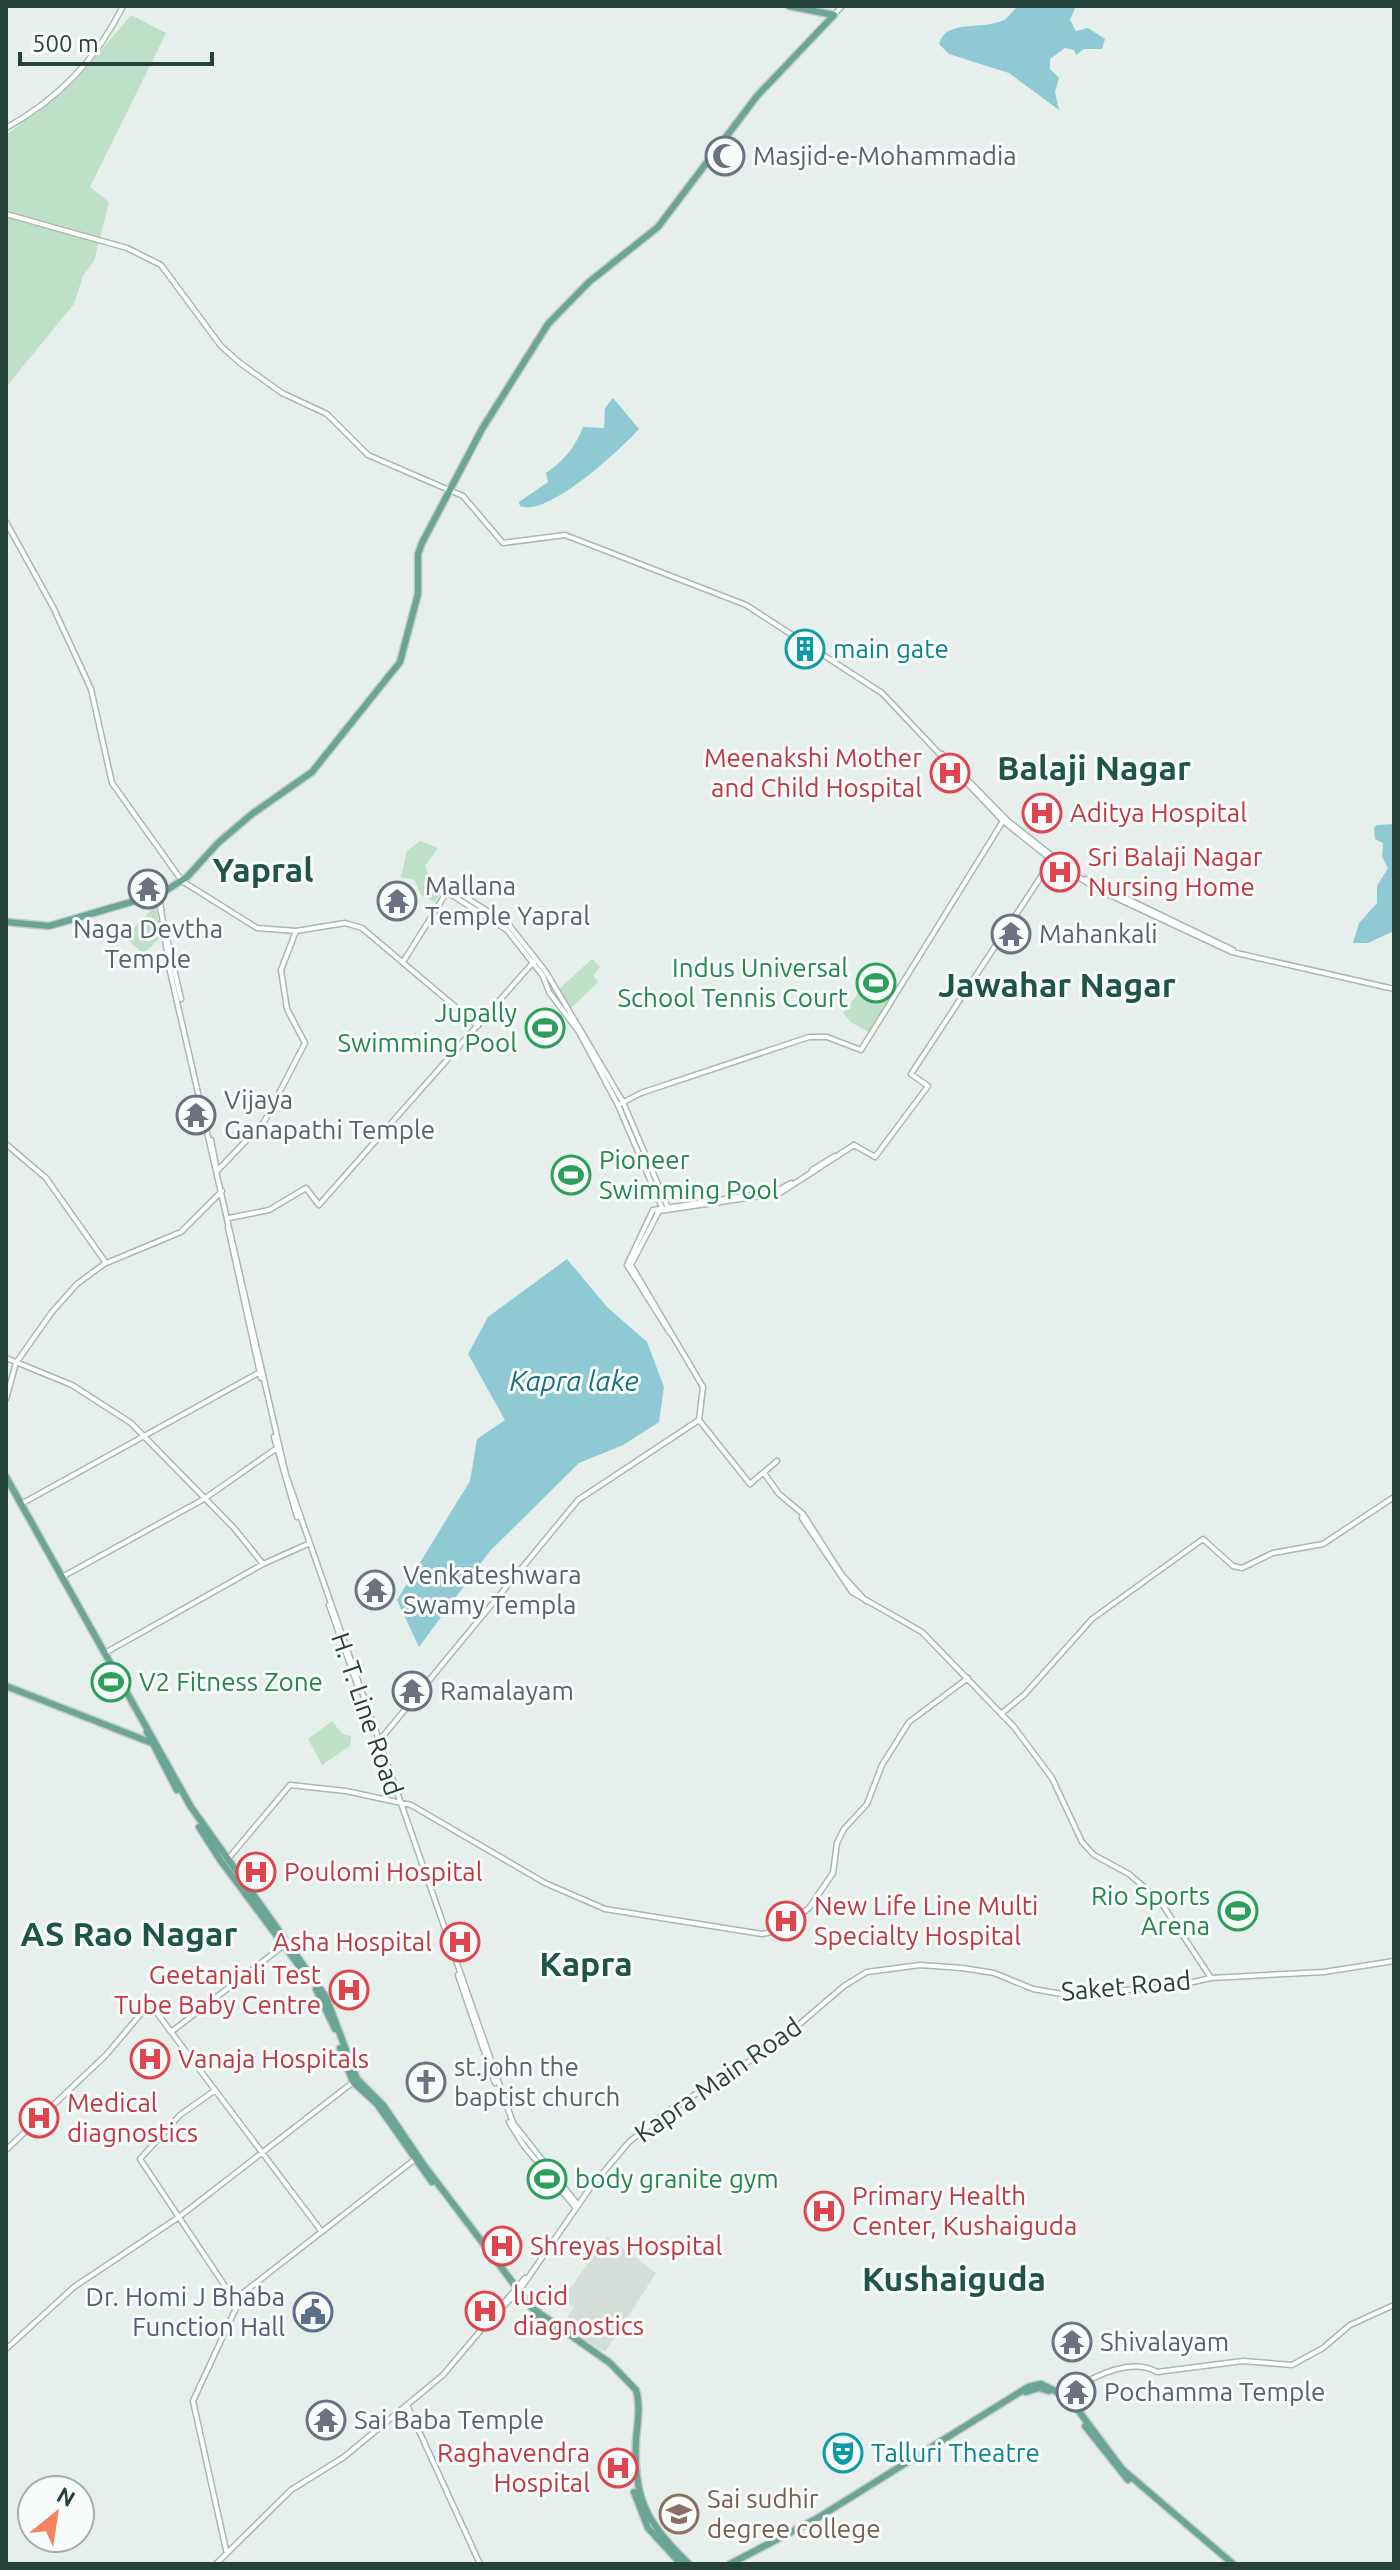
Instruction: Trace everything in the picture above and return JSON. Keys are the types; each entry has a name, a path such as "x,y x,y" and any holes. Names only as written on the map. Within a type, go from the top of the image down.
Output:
{"main road":[{"path":"789,6 834,15"},
{"path":"6,922 49,926 159,894 182,881 252,814 312,772 398,664 418,596 418,554 449,489 501,396 548,324 586,285 658,227 757,96 834,15"},
{"path":"6,1477 149,1736 224,1861 286,1944 322,1999 355,2080 377,2104 516,2290 537,2313 611,2364 636,2390 638,2491 651,2523 682,2561 690,2564"},
{"path":"6,1685 149,1736"},
{"path":"6,1685 149,1736"},
{"path":"402,2138 414,2160 516,2290"},
{"path":"730,2564 816,2519 1026,2388 1041,2384 1062,2394 1122,2469 1166,2511 1230,2564"},
{"path":"738,2564 820,2520 1026,2392 1041,2389 1062,2394"}],"street":[{"path":"6,128 37,109 85,65 123,6"},
{"path":"834,15 842,6"},
{"path":"6,214 127,248 161,265 221,346 259,378 327,414 368,455 449,489 474,507 503,543 565,535 746,605 863,679 893,703 998,812 1042,849 1099,887 1234,952"},
{"path":"6,522 53,607 91,689 112,783 182,881 250,926 296,931 350,923 364,929 478,1026"},
{"path":"893,703 1003,821 1052,860 1125,903 1234,952 1394,989"},
{"path":"620,1103 809,1037 827,1037 861,1050 1003,821"},
{"path":"777,1461 750,1484 699,1420 703,1387 672,1334 665,1331 629,1264 657,1214 665,1208 779,1191 854,1145 864,1154 876,1156 928,1086 911,1074 1052,860"},
{"path":"403,962 449,889 507,930 535,961 584,1032 620,1103 665,1208"},
{"name":"H. T. Line Road","path":"159,894 278,1448 308,1544 513,2131 577,2206"},
{"path":"217,1168 264,1122 305,1043 287,1009 281,970 296,931"},
{"path":"227,1218 269,1210 306,1188 319,1205 535,961"},
{"path":"6,1144 46,1178 106,1263"},
{"path":"6,1399 16,1363 62,1299 106,1263 181,1232 221,1192"},
{"path":"6,1358 72,1385 131,1423 234,1528 263,1564"},
{"path":"21,1504 261,1372"},
{"path":"379,1741 578,1500 699,1420"},
{"path":"62,1577 204,1499 278,1448"},
{"path":"764,1473 779,1494 803,1514 802,1518 820,1541 843,1582 866,1601 922,1632 1001,1714 1052,1778 1082,1842 1094,1855 1129,1874 1160,1901 1211,1978"},
{"path":"1001,1714 1025,1694 1092,1619 1203,1539 1233,1566 1242,1568 1273,1553 1323,1544 1394,1497"},
{"path":"105,1653 263,1564 308,1544"},
{"name":"H. T. Line Road","path":"308,1544 398,1801"},
{"path":"224,1861 291,1784 398,1801 430,1813 545,1883 621,1913 712,1923 762,1934 781,1930 805,1913 834,1866 837,1843 844,1829 867,1804 876,1789 882,1765 909,1722 968,1678"},
{"path":"171,2032 286,1944"},
{"name":"Saket Road","path":"823,2003 867,1972 920,1965 994,1973 1033,1989 1062,1994 1171,1987 1211,1978 1324,1972 1394,1961"},
{"path":"6,2150 108,2053 150,2003 322,2232"},
{"name":"Kapra Main Road","path":"216,2564 226,2550 291,2490 344,2457 443,2375 530,2274 611,2160 657,2119 774,2046 823,2003"},
{"path":"6,2349 77,2284 179,2217 355,2080"},
{"path":"214,2091 180,2115 140,2159 237,2304"},
{"path":"226,2550 193,2401 237,2304 243,2293 414,2160"},
{"path":"1062,2394 1113,2370 1147,2366 1157,2372 1243,2361 1292,2365 1336,2338 1350,2325 1394,2305"},
{"path":"408,2407 480,2564"}],"shaded area":[{"path":"607,2236 656,2273 605,2352 562,2326 574,2307 562,2300"}],"green space":[{"path":"131,15 166,33 90,187 109,202 94,261 83,276 74,304 6,387 6,135 74,82"},
{"path":"420,841 438,848 425,866 430,879 443,890 435,902 422,896 414,880 401,877 407,851"},
{"path":"155,906 163,935 143,954 125,937"},
{"path":"592,959 600,967 593,975 598,982 571,1008 557,991"},
{"path":"874,973 886,981 878,993 889,1002 869,1032 852,1023 843,1013"},
{"path":"332,1721 342,1734 351,1736 350,1746 322,1765 308,1739"}],"water":[{"path":"1018,6 1076,6 1070,20 1076,31 1088,28 1105,39 1102,49 1084,49 1076,55 1074,50 1065,48 1050,59 1050,69 1059,78 1055,92 1059,110 1009,73 949,54 939,44 949,31 995,23 1006,19"},
{"path":"613,398 639,429 600,466 565,492 532,507 520,506 519,502 548,482 546,473 569,453 583,427 604,428 605,408"},
{"path":"1394,824 1394,931 1368,943 1353,943 1359,923 1377,903 1377,886 1388,868 1382,857 1383,843 1375,839 1374,828"},
{"name":"Kapra lake","path":"567,1259 607,1307 647,1342 664,1387 659,1422 623,1445 579,1463 490,1551 419,1647 397,1600 470,1481 477,1439 505,1420 468,1354 488,1317"}],"place":[{"name":"Masjid-e-Mohammadia","path":"725,156"},
{"name":"main gate","path":"805,649"},
{"name":"Meenakshi Mother and Child Hospital","path":"950,773"},
{"name":"Aditya Hospital","path":"1042,813"},
{"name":"Sri Balaji Nagar Nursing Home","path":"1060,872"},
{"name":"Naga Devtha Temple","path":"148,889"},
{"name":"Mallana Temple Yapral","path":"397,901"},
{"name":"Mahankali","path":"1011,934"},
{"name":"Indus Universal School Tennis Court","path":"876,983"},
{"name":"Jupally Swimming Pool","path":"545,1028"},
{"name":"Vijaya Ganapathi Temple","path":"196,1115"},
{"name":"Pioneer Swimming Pool","path":"571,1175"},
{"name":"Venkateshwara Swamy Templa","path":"375,1590"},
{"name":"V2 Fitness Zone","path":"111,1682"},
{"name":"Ramalayam","path":"412,1691"},
{"name":"Poulomi Hospital","path":"256,1872"},
{"name":"Rio Sports Arena","path":"1238,1911"},
{"name":"New Life Line Multi Specialty Hospital","path":"786,1921"},
{"name":"Asha Hospital","path":"460,1942"},
{"name":"Geetanjali Test Tube Baby Centre","path":"349,1990"},
{"name":"Vanaja Hospitals","path":"150,2059"},
{"name":"st.john the baptist church","path":"426,2082"},
{"name":"Medical diagnostics","path":"39,2118"},
{"name":"body granite gym","path":"547,2179"},
{"name":"Primary Health Center, Kushaiguda","path":"824,2211"},
{"name":"Shreyas Hospital","path":"502,2246"},
{"name":"lucid diagnostics","path":"485,2311"},
{"name":"Dr. Homi J Bhaba Function Hall","path":"313,2312"},
{"name":"Shivalayam","path":"1072,2342"},
{"name":"Pochamma Temple","path":"1076,2392"},
{"name":"Sai Baba Temple","path":"326,2420"},
{"name":"Talluri Theatre","path":"843,2453"},
{"name":"Raghavendra Hospital","path":"618,2468"},
{"name":"Sai sudhir degree college","path":"679,2514"}],"district":[{"name":"Balaji Nagar","path":"1094,768"},
{"name":"Yapral","path":"263,870"},
{"name":"Jawahar Nagar","path":"1057,985"},
{"name":"AS Rao Nagar","path":"129,1934"},
{"name":"Kapra","path":"586,1964"},
{"name":"Kushaiguda","path":"954,2279"}]}
